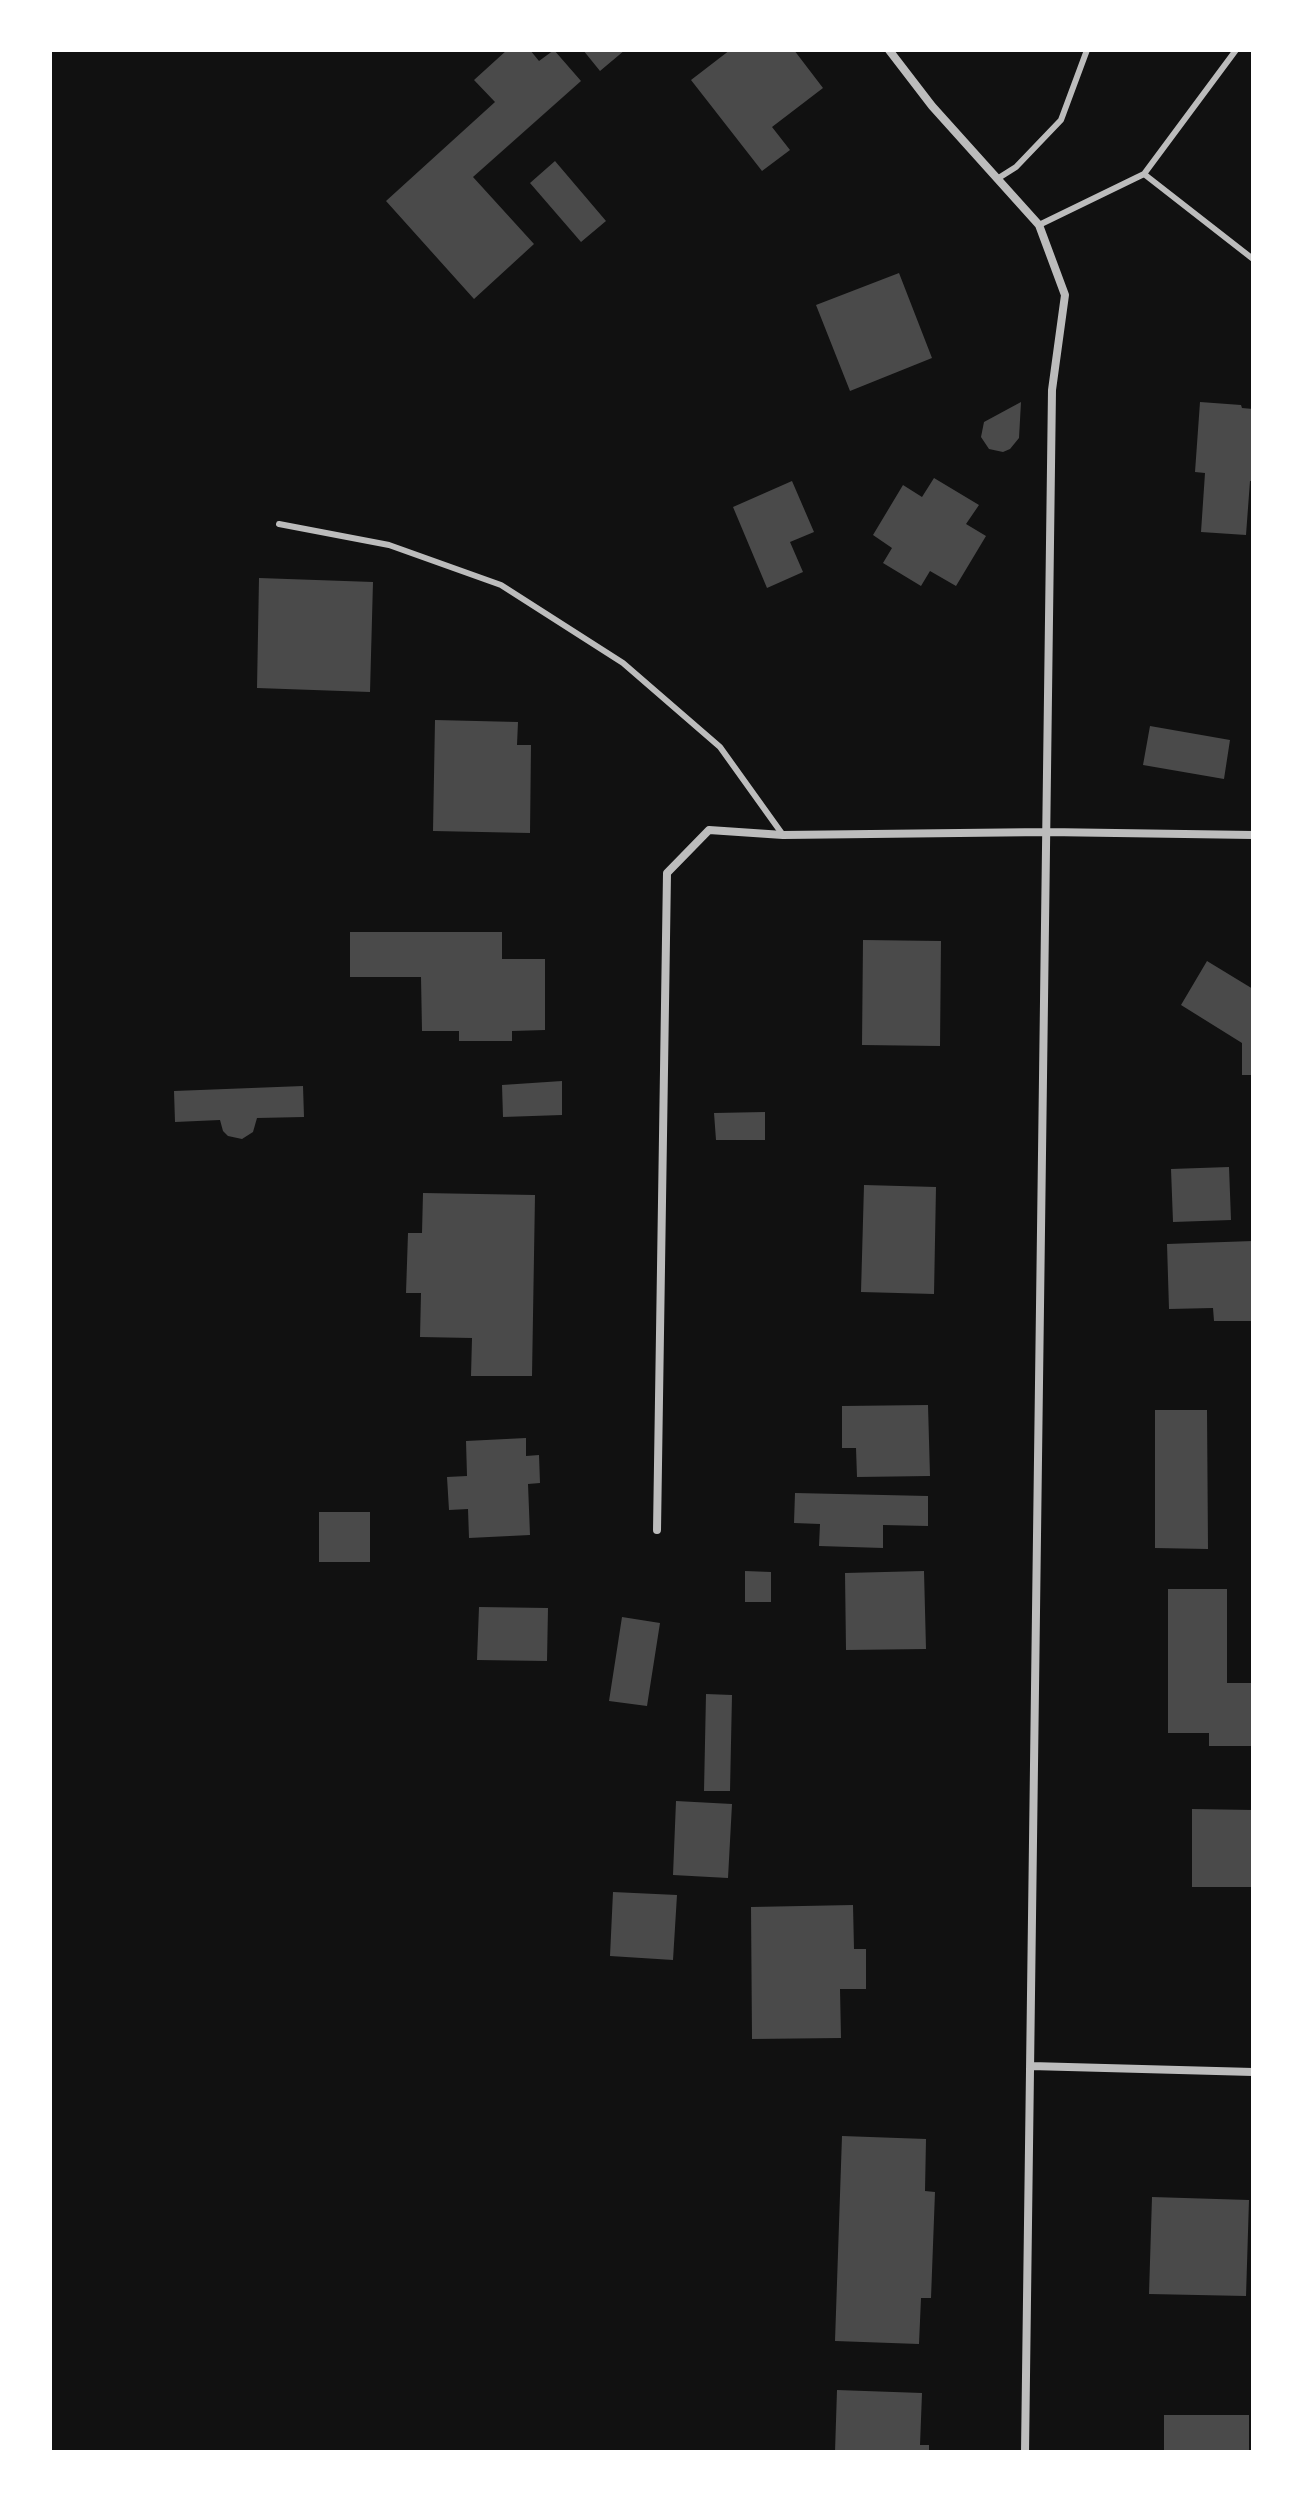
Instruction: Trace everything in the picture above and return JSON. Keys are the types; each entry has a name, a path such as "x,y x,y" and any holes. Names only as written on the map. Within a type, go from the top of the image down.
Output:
{"street":[{"path":"889,50 932,106 1039,225 1065,295 1052,390 1025,2452"},
{"path":"657,1530 667,873 709,830 783,835 1047,832 1253,835"},
{"path":"1031,2066 1253,2072"}],"lane":[{"path":"997,179 1016,167 1061,120 1087,50"},
{"path":"1039,225 1144,174 1236,50"},
{"path":"1144,174 1253,259"},
{"path":"279,524 389,545 501,585 623,663 720,747 783,835"}],"building":[{"path":"507,50 530,50 539,61 554,50 581,81 473,177 534,244 474,299 386,201 495,102 474,80"},
{"path":"583,50 625,50 600,71"},
{"path":"730,50 794,50 823,88 772,127 790,150 762,171 691,80"},
{"path":"555,161 606,221 581,242 530,183"},
{"path":"899,273 932,358 850,391 816,305"},
{"path":"1021,402 1019,438 1003,452 989,449 981,437 984,422"},
{"path":"1200,402 1253,409 1253,481 1250,481 1246,535 1201,532 1205,473 1195,472"},
{"path":"934,478 979,505 966,524 986,536 956,586 930,571 921,586 883,563 892,548 873,535 903,485 922,497"},
{"path":"792,481 814,532 790,542 803,572 767,588 733,507"},
{"path":"259,578 373,582 370,692 257,688"},
{"path":"435,720 518,722 517,745 531,745 530,833 433,831"},
{"path":"1150,726 1230,740 1224,779 1143,765"},
{"path":"350,932 502,932 502,959 545,959 545,1030 512,1031 512,1041 459,1041 459,1031 422,1031 421,977 350,977"},
{"path":"863,940 941,941 940,1046 862,1045"},
{"path":"1207,961 1253,989 1253,1075 1242,1075 1242,1043 1181,1005"},
{"path":"562,1081 562,1115 503,1117 502,1085"},
{"path":"303,1086 304,1117 257,1118 253,1132 242,1139 228,1136 220,1120 175,1122 174,1091"},
{"path":"765,1112 765,1140 716,1140 714,1113"},
{"path":"1229,1167 1231,1220 1173,1222 1171,1169"},
{"path":"864,1185 936,1187 934,1294 861,1292"},
{"path":"423,1193 535,1195 532,1376 471,1376 472,1338 420,1337 421,1293 406,1293 408,1233 422,1233"},
{"path":"1253,1241 1253,1321 1214,1321 1213,1308 1169,1309 1167,1244"},
{"path":"928,1405 930,1476 857,1477 856,1448 842,1448 842,1406"},
{"path":"1155,1410 1207,1410 1208,1549 1155,1548"},
{"path":"526,1438 526,1456 539,1455 540,1483 528,1484 530,1535 469,1538 468,1509 449,1510 447,1477 467,1476 466,1441"},
{"path":"795,1493 928,1496 928,1526 883,1525 883,1548 819,1546 820,1524 794,1523"},
{"path":"319,1512 370,1512 370,1562 319,1562"},
{"path":"745,1571 771,1572 771,1602 745,1602"},
{"path":"924,1571 926,1649 846,1650 845,1573"},
{"path":"1168,1589 1227,1589 1227,1683 1253,1683 1253,1746 1209,1746 1209,1733 1168,1733"},
{"path":"479,1607 548,1608 547,1661 477,1660"},
{"path":"622,1617 660,1623 647,1706 609,1701"},
{"path":"706,1694 732,1695 730,1791 704,1791"},
{"path":"676,1801 732,1804 728,1878 673,1875"},
{"path":"1192,1809 1253,1810 1253,1887 1192,1887"},
{"path":"613,1892 677,1895 673,1960 610,1956"},
{"path":"853,1905 854,1949 866,1949 866,1989 840,1989 841,2038 752,2039 751,1907"},
{"path":"842,2136 926,2139 925,2191 935,2192 931,2298 921,2298 919,2344 835,2341"},
{"path":"1152,2197 1249,2200 1246,2296 1149,2294"},
{"path":"837,2390 922,2393 920,2445 929,2445 929,2452 835,2452"},
{"path":"1164,2415 1249,2415 1249,2452 1164,2452"}]}
